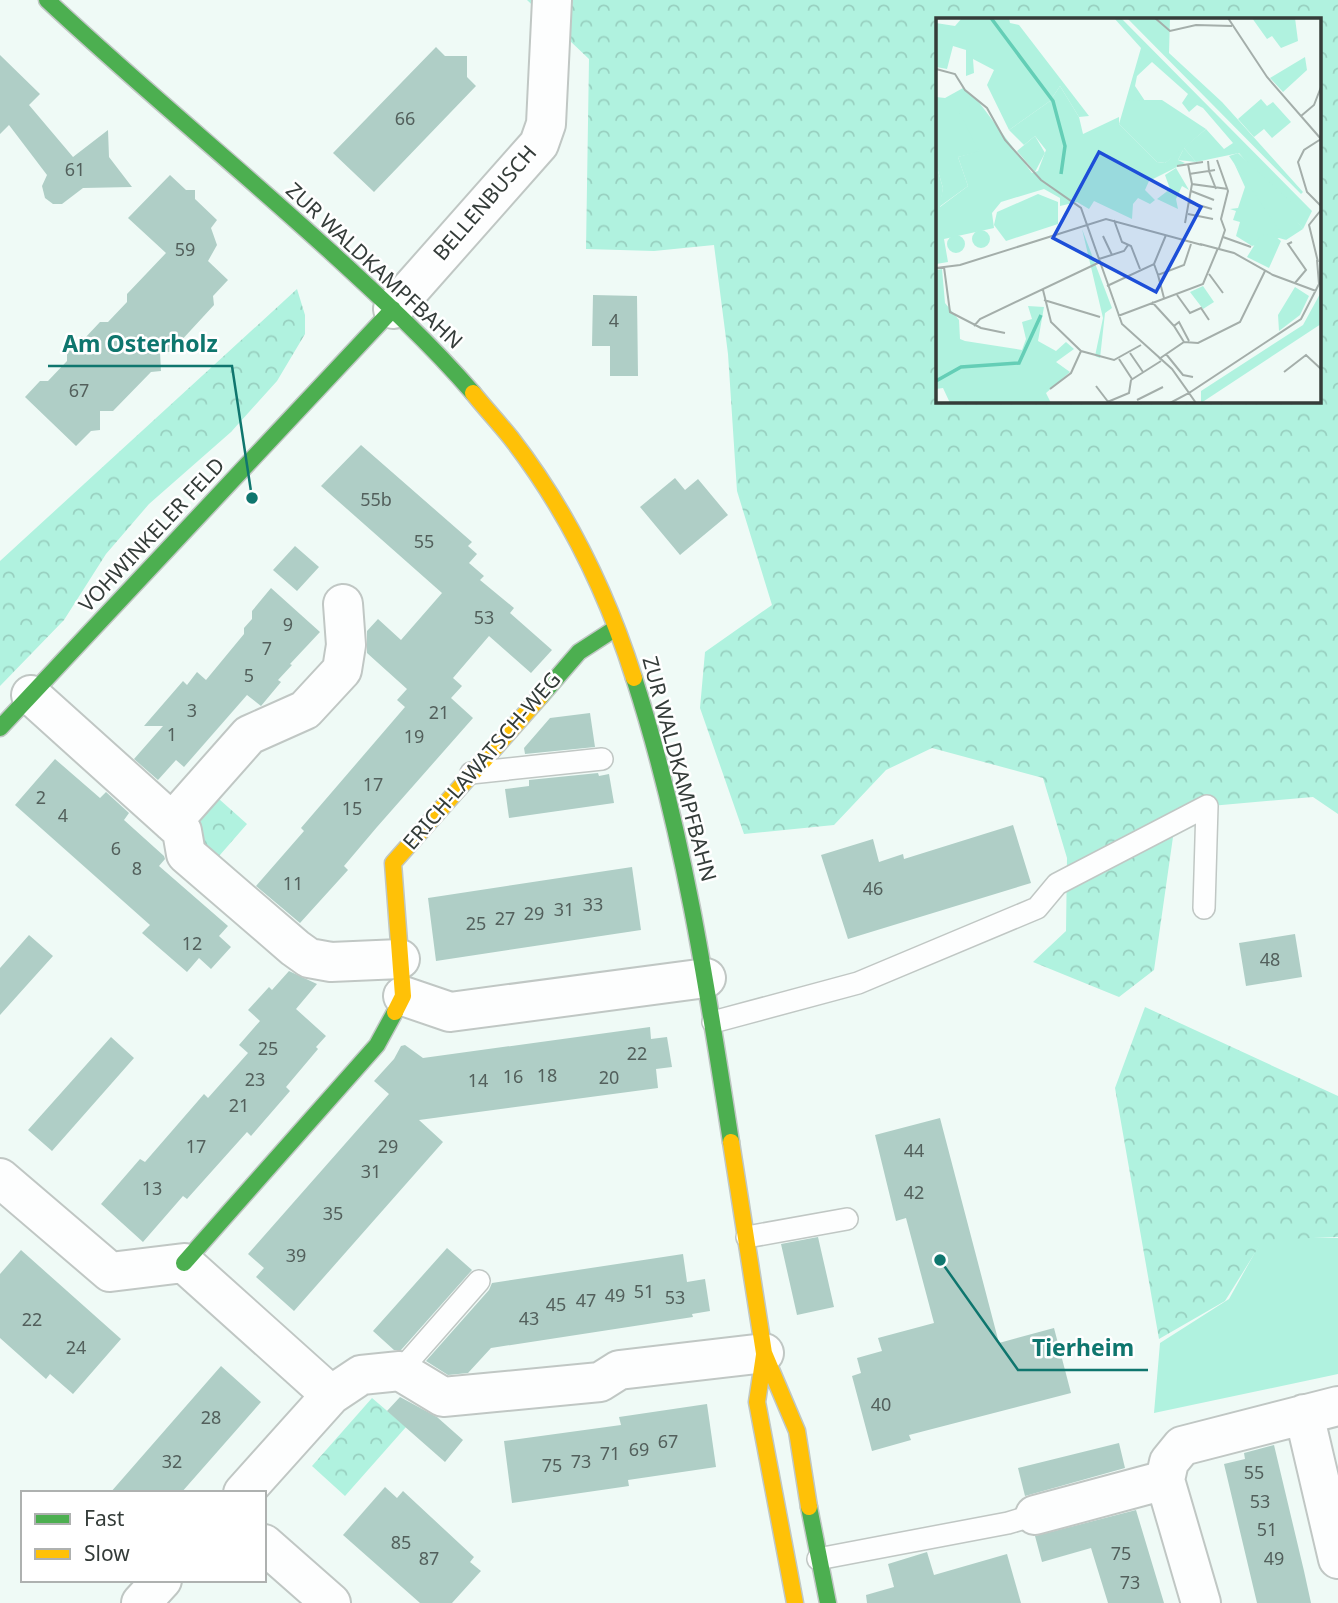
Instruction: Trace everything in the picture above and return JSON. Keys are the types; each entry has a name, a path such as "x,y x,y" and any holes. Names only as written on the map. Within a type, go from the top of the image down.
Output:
{"main road":[{"name":"ZUR WALDKAMPFBAHN","path":"47,0 285,209 446,362 512,439 564,518 592,571 616,628 649,724 691,898 706,978 764,1353 797,1431 828,1603"},
{"name":"VOHWINKELER FELD","path":"1,724 393,309"},
{"name":"ERICH-LAWATSCH-WEG","path":"403,996 393,863 579,652 616,628"},
{"path":"184,1263 377,1045 403,996"},
{"name":"ZUR WALDKAMPFBAHN","path":"764,1353 757,1402 796,1603"}],"street":[{"name":"BELLENBUSCH","path":"393,309 539,144 546,124 552,0"},
{"path":"172,822 249,736 305,710 342,670 346,645 343,604"},
{"path":"31,695 182,831 186,854 295,948 309,958 331,962 400,959"},
{"path":"403,996 450,1012 706,978"},
{"path":"0,1178 110,1272 184,1263 331,1395"},
{"path":"245,1491 331,1395 361,1375 400,1371 443,1396 600,1382 620,1370 764,1353"},
{"path":"1202,1603 1165,1480 1169,1462 1182,1446 1321,1410 1338,1559"},
{"path":"1035,1515 1165,1480"},
{"path":"266,1546 331,1603"},
{"path":"141,1603 160,1582"}],"lane":[{"path":"471,774 601,759"},
{"path":"713,1022 858,983 1037,908 1057,884 1207,806 1204,908"},
{"path":"747,1237 847,1219"},
{"path":"400,1371 479,1281"},
{"path":"818,1559 1008,1523 1035,1515"}],"green space":[{"path":"527,0 1338,0 1338,814 1313,797 1177,809 1154,970 1119,997 1033,962 1066,931 1067,858 1043,778 932,748 886,770 834,825 744,834 700,708 705,652 772,605 737,491 728,354 714,245 654,251 586,249 589,59"},
{"path":"297,289 305,315 305,334 277,381 231,432 149,504 106,554 64,620 0,686 0,561"},
{"path":"219,799 247,824 213,863 198,851 197,825"},
{"path":"1145,1007 1338,1096 1338,1237 1263,1240 1225,1301 1159,1339 1115,1088"},
{"path":"1263,1238 1338,1238 1338,1374 1154,1413 1160,1343 1229,1299"},
{"path":"372,1398 406,1427 345,1496 312,1466"}],"building":[{"path":"436,47 445,56 467,56 467,77 476,86 374,192 333,153"},
{"path":"0,55 40,94 29,105 73,157 108,130 109,157 132,187 83,188 62,204 53,204 45,198 42,186 47,175 9,125 0,134"},
{"path":"170,175 186,190 195,190 195,199 217,220 211,228 217,245 208,261 228,280 213,296 214,305 179,343 179,352 160,352 161,371 151,372 113,411 100,411 100,430 91,431 76,446 25,397 40,381 48,381 67,361 67,352 82,336 84,339 100,322 108,322 127,302 127,294 166,253 128,218"},
{"path":"593,295 637,296 638,376 610,376 610,346 592,346"},
{"path":"361,445 472,542 468,546 477,554 469,563 484,576 480,580 514,608 510,613 552,650 531,673 489,636 453,678 462,686 451,698 473,718 344,866 348,870 300,923 256,886 304,831 301,828 405,707 397,700 407,689 367,653 367,631 378,619 401,640 442,593 321,486"},
{"path":"675,478 685,490 698,479 728,515 680,555 640,507"},
{"path":"295,546 319,567 297,591 273,570"},
{"path":"271,588 320,632 290,664 292,665 278,680 281,682 261,706 247,695 184,767 176,760 158,780 134,759 163,726 144,726 183,681 187,685 197,672 206,680 244,634 244,628 252,619 252,611"},
{"path":"590,713 595,747 525,754 524,748 550,718"},
{"path":"55,759 100,798 106,792 129,813 124,820 164,856 165,859 159,866 228,926 219,936 231,947 211,969 199,958 187,972 142,933 150,925 15,805"},
{"path":"598,773 599,776 609,774 614,803 509,818 505,789 529,786 529,780"},
{"path":"1013,825 1031,883 848,939 821,855 873,839 879,862 903,854 904,859"},
{"path":"632,867 641,930 436,961 428,898"},
{"path":"1295,934 1302,977 1246,986 1239,943"},
{"path":"29,935 53,956 0,1015 0,968"},
{"path":"289,971 317,984 296,1009 326,1036 286,1087 290,1091 251,1136 247,1132 187,1199 183,1196 143,1242 101,1204 140,1159 145,1162 204,1094 208,1098 248,1053 239,1045 260,1021 248,1010 269,987 272,990"},
{"path":"650,1027 651,1039 667,1037 672,1067 656,1069 658,1088 419,1120 443,1142 294,1311 256,1277 264,1268 248,1254 389,1094 374,1081 394,1059 401,1046 405,1045 423,1058"},
{"path":"111,1037 134,1058 52,1151 28,1130"},
{"path":"940,1118 999,1343 1054,1328 1071,1393 909,1435 911,1440 872,1451 852,1376 861,1373 857,1358 882,1351 878,1338 934,1323 906,1218 896,1221 875,1135"},
{"path":"818,1237 834,1307 797,1315 781,1244"},
{"path":"447,1248 472,1270 401,1350 394,1350 373,1331"},
{"path":"21,1250 121,1339 73,1394 50,1374 46,1379 0,1338 0,1274"},
{"path":"683,1254 687,1282 705,1279 710,1311 692,1314 693,1317 491,1348 468,1373 448,1375 426,1361 489,1290 492,1283"},
{"path":"221,1366 261,1402 183,1491 112,1491"},
{"path":"400,1397 437,1417 463,1440 445,1462 387,1411"},
{"path":"707,1404 716,1467 628,1480 629,1486 512,1503 504,1441 621,1425 619,1417"},
{"path":"1119,1443 1125,1468 1025,1496 1018,1468"},
{"path":"1274,1445 1311,1603 1257,1603 1224,1464 1245,1459 1244,1453"},
{"path":"385,1487 397,1498 403,1491 474,1557 470,1562 481,1571 452,1603 420,1603 343,1535"},
{"path":"1136,1510 1164,1603 1108,1603 1091,1548 1042,1562 1035,1536"},
{"path":"927,1552 934,1575 1007,1554 1021,1603 867,1603 866,1595 894,1587 888,1564"}],"traffic: fast":[{"path":"47,0 351,271 423,339 473,393"},
{"path":"0,728 393,309"},
{"path":"540,697 579,652 616,628"},
{"path":"634,678 680,850 703,966 731,1142"},
{"path":"184,1263 377,1045 395,1012"},
{"path":"809,1507 828,1603"}],"traffic: slow":[{"path":"473,393 531,465 567,523 598,583 634,678"},
{"path":"395,1012 403,996 393,863 540,697"},
{"path":"731,1142 764,1353 797,1431 809,1507"},
{"path":"764,1355 757,1402 795,1603"}],"place":[{"name":"Am Osterholz","path":"252,498"},
{"name":"Tierheim","path":"940,1260"}]}
